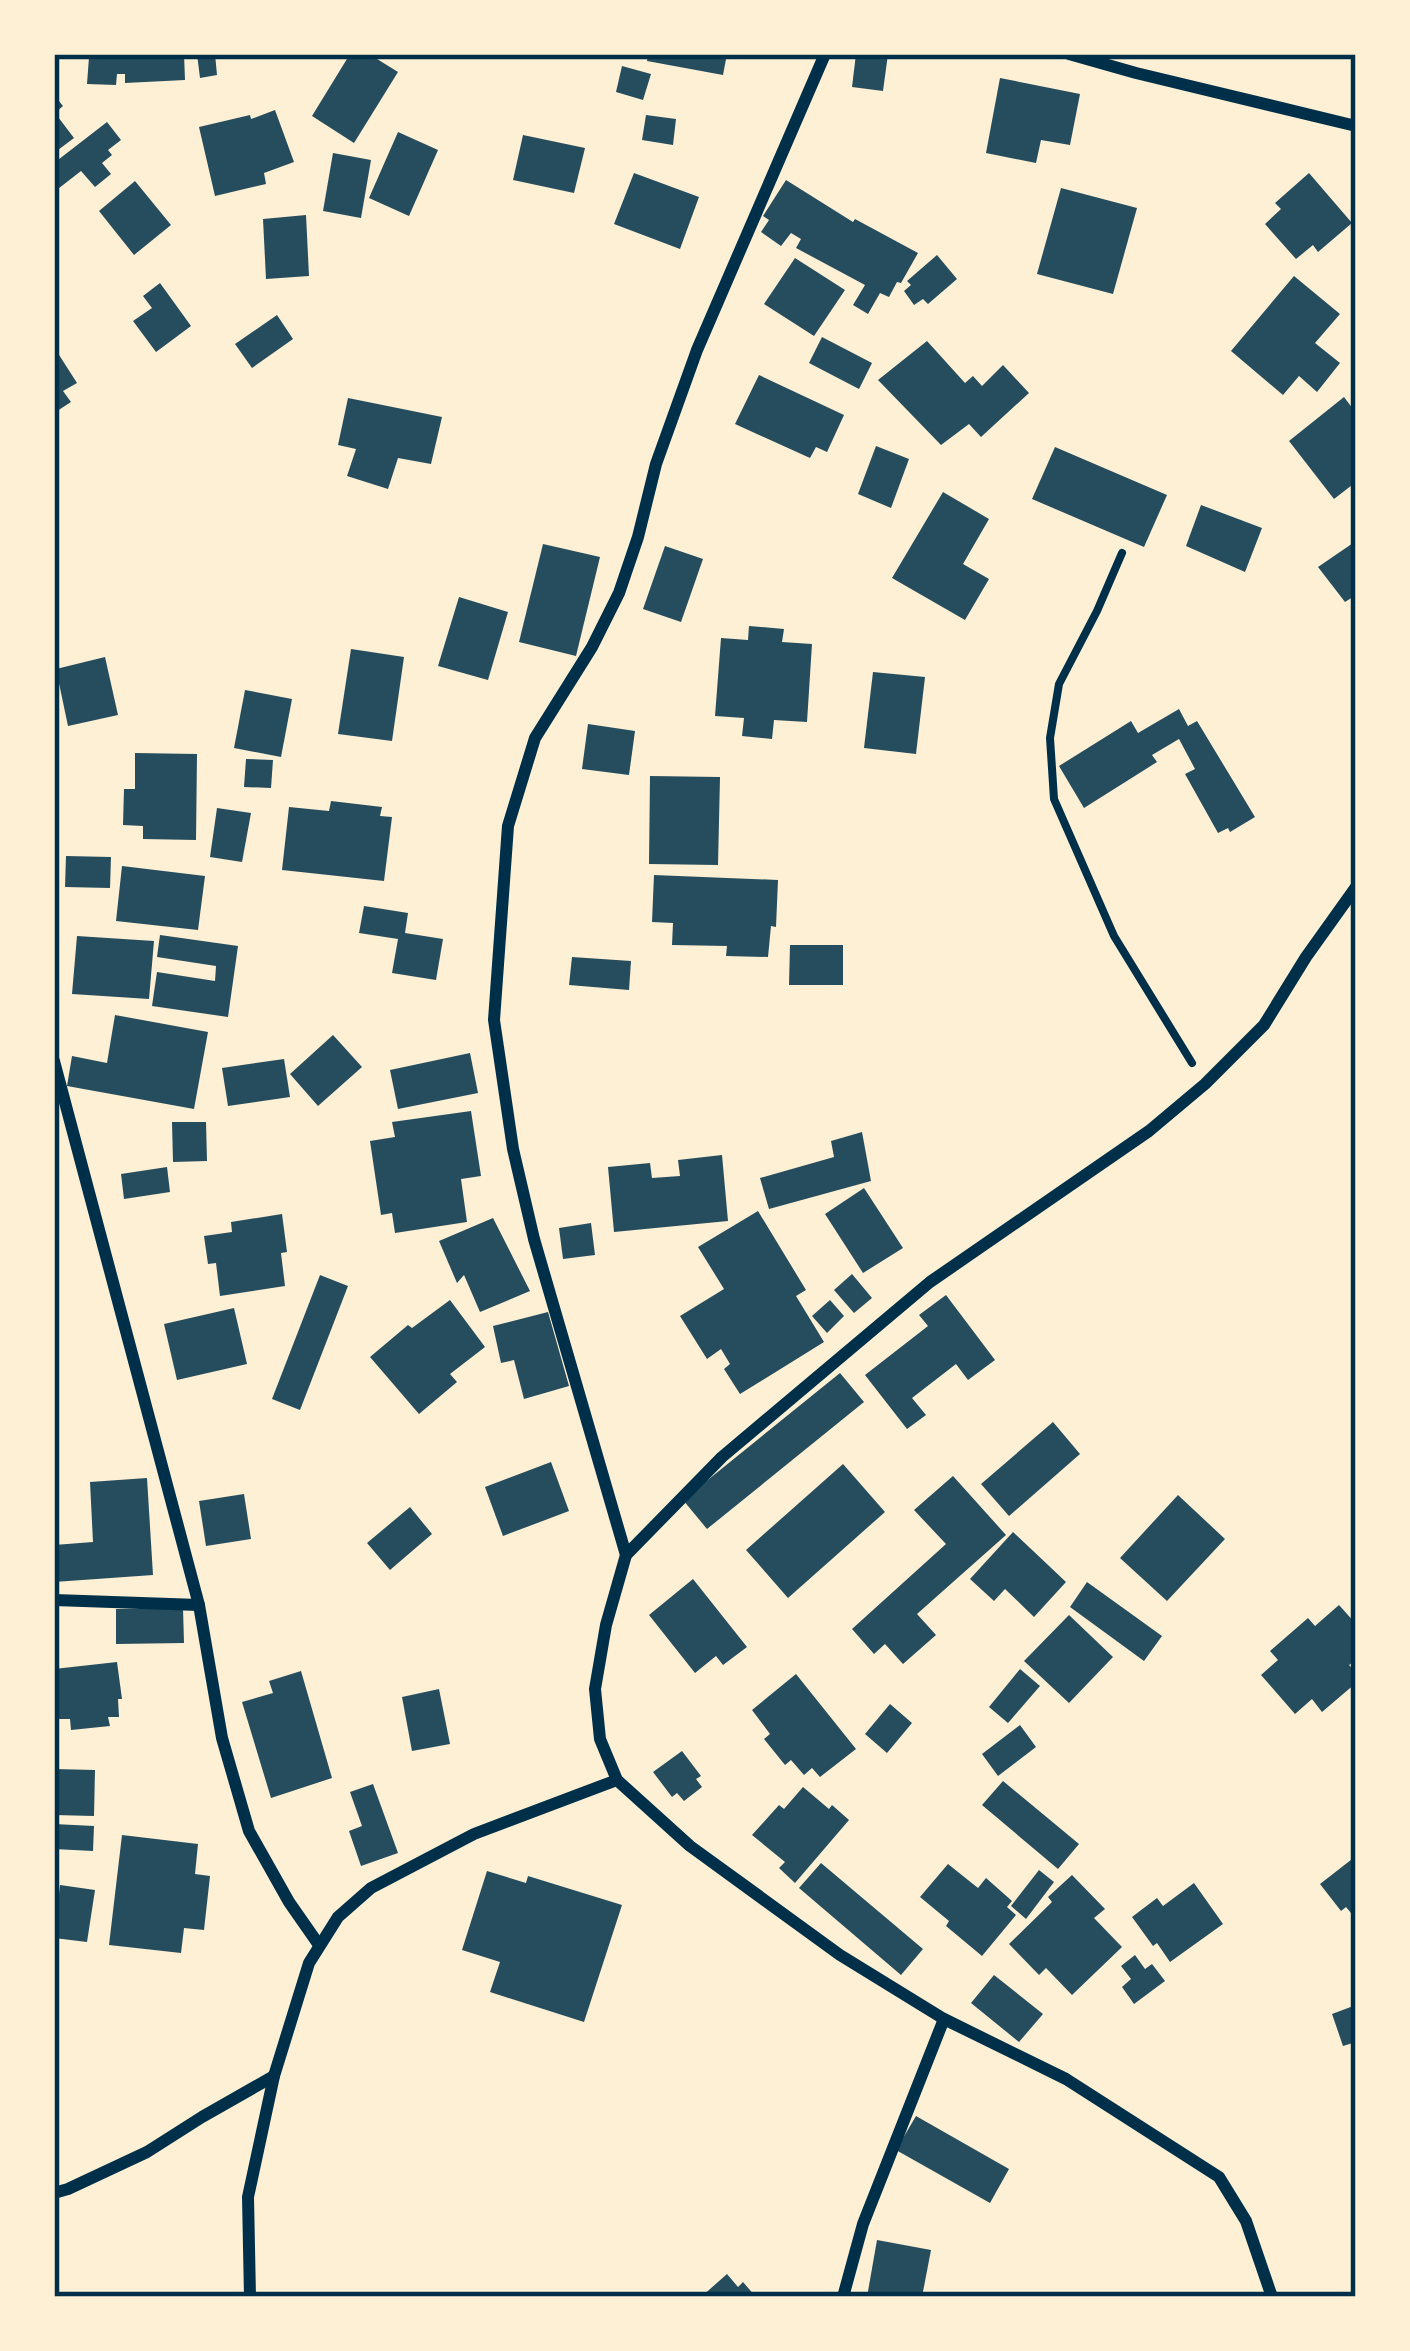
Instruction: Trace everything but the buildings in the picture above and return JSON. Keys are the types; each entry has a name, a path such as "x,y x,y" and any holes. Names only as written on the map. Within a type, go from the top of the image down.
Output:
{"street":[{"path":"626,1555 534,1239 513,1150 494,1021 508,826 535,738 619,593 656,464 697,350 825,54"},
{"path":"1069,54 1356,126"},
{"path":"1272,2297 1246,2221 1219,2176 1066,2079 944,2019 840,1955 690,1846 617,1780 600,1739 595,1689 606,1625 626,1555 722,1457 930,1282 1149,1131 1205,1084 1264,1025 1356,886"},
{"path":"54,1061 199,1606 222,1738 248,1831 319,1945"},
{"path":"54,1600 199,1606"},
{"path":"250,2297 248,2197 274,2076 309,1963 338,1917 371,1888 474,1834 617,1780"},
{"path":"843,2297 863,2224 944,2019"},
{"path":"54,2193 147,2152 274,2076"}],"path":[{"path":"1122,554 1058,684 1049,738 1054,799 1114,936 1205,1084"}]}
